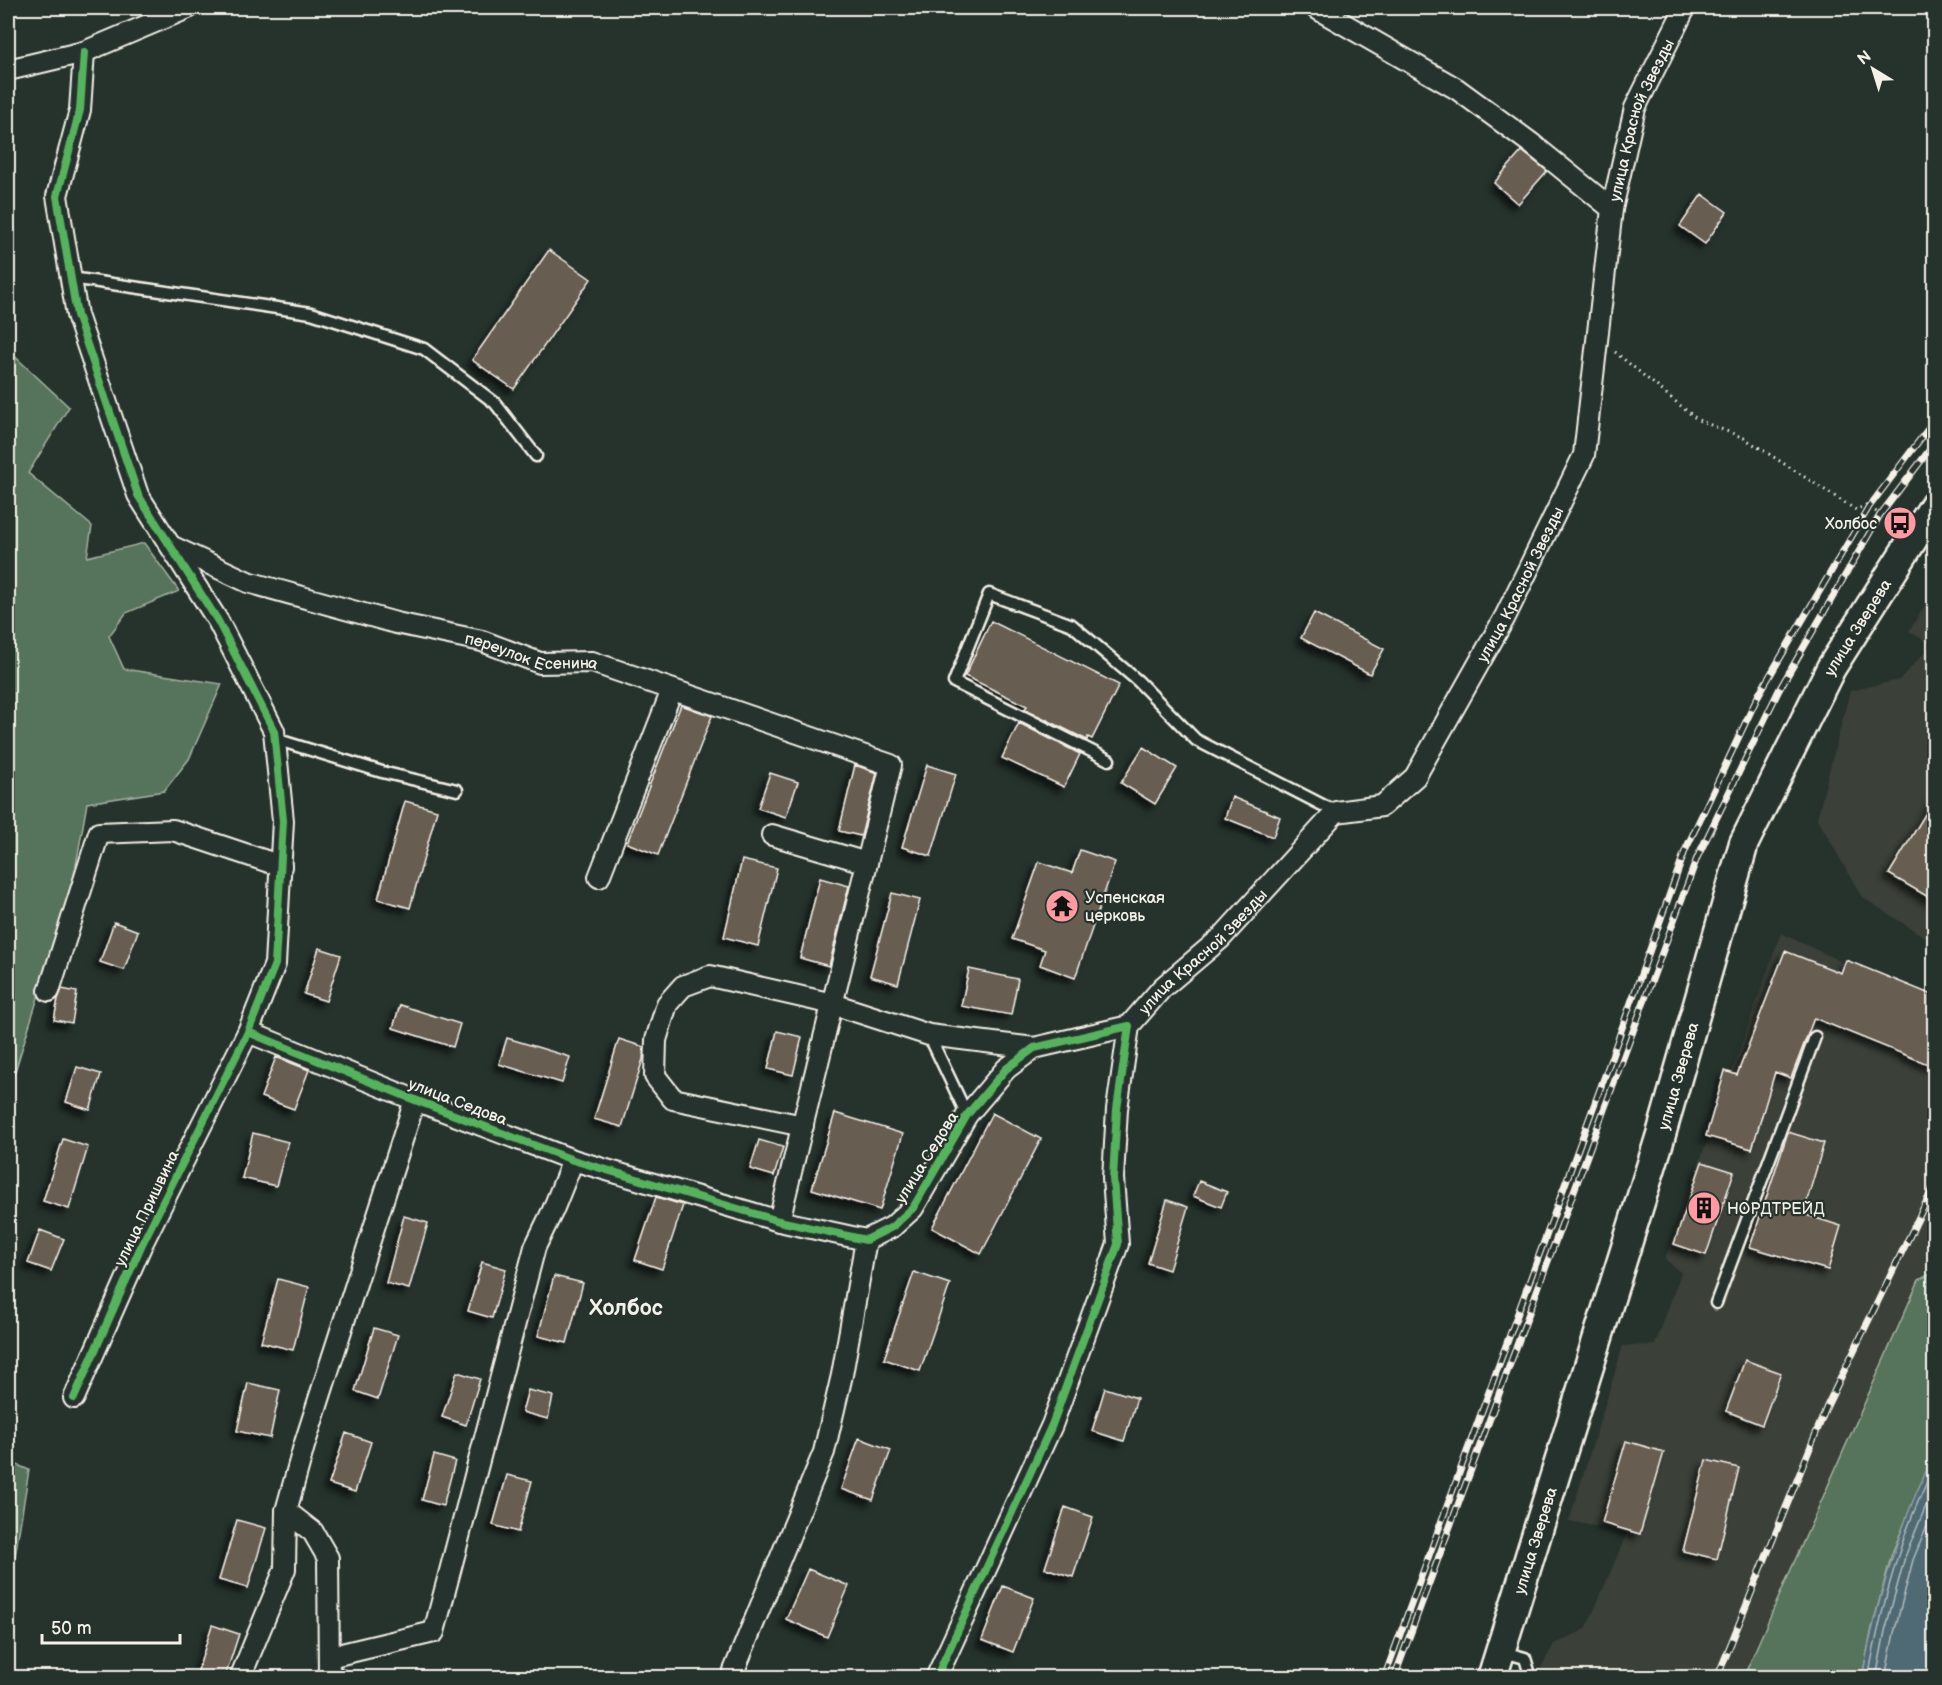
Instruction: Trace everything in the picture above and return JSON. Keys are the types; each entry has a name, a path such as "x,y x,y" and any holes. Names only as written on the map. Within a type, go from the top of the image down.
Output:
{"main road":[{"name":"улица Зверева","path":"1496,1664 1660,1138 1744,843 1831,668 1935,506"}],"street":[{"path":"8,70 84,52 188,8"},
{"path":"1316,8 1457,90 1532,144 1612,209"},
{"name":"улица Красной Звезды","path":"1129,1026 1162,988 1221,938 1336,812 1382,806 1416,777 1505,617 1584,456 1612,209 1635,108 1685,8"},
{"name":"улица Пришвина","path":"74,1398 142,1244 248,1032 275,963 283,821 274,731 218,621 138,495 77,315 57,196 80,110 84,52"},
{"name":"переулок Есенина","path":"171,546 248,582 396,623 482,641 540,663 592,662 891,765 867,864"},
{"path":"599,877 672,690"},
{"path":"49,990 99,833 173,830 280,866"},
{"path":"772,835 867,864 779,1221"},
{"path":"803,1125 674,1099 655,1076 656,1040 667,1004 683,986 710,976 833,1004 929,1035 1034,1048"},
{"path":"936,1677 1052,1425 1118,1244 1113,1178 1116,1109 1129,1026"},
{"name":"улица Седова","path":"248,1032 415,1100 573,1160 779,1221 866,1240 892,1227 913,1208 967,1115 1006,1069 1034,1048 1129,1026"},
{"path":"240,1677 285,1569 286,1511 304,1446 415,1100"},
{"path":"329,1656 434,1632 535,1247 554,1210 573,1160"},
{"path":"731,1677 824,1452 842,1375 866,1240"},
{"path":"286,1511 313,1532 328,1558 328,1674 337,1677"}],"lane":[{"path":"71,278 311,313 424,349 495,403 536,456"},
{"path":"1109,760 954,682 989,594 1072,626 1138,681 1196,740 1336,812"},
{"path":"275,739 382,772 457,790"},
{"path":"929,1035 967,1115"},
{"path":"1716,1303 1815,1037"},
{"path":"1496,1664 1525,1658 1531,1677"}],"path":[{"path":"1597,338 1698,420 1744,438 1856,510 1866,505 1893,523 1900,515"}],"shaded area":[{"path":"1934,591 1934,943 1862,897 1817,818 1850,691 1899,680 1932,645 1909,631"},
{"path":"1781,933 1934,1006 1934,1272 1919,1280 1743,1677 1535,1678 1554,1644 1586,1629 1627,1533 1569,1521 1623,1346 1655,1345 1681,1273 1665,1259"}],"green space":[{"path":"8,350 69,407 28,473 92,526 87,557 144,543 179,591 126,613 109,636 124,669 222,684 189,759 164,791 87,803 72,888 8,1094"},
{"path":"1934,1272 1934,1455 1892,1553 1872,1628 1862,1677 1743,1678 1919,1280"},
{"path":"8,1461 29,1470 8,1600"}],"water":[{"path":"1934,1455 1934,1677 1862,1677 1882,1592 1899,1536"}],"building":[{"path":"1522,151 1547,171 1518,204 1494,183"},
{"path":"1702,194 1727,212 1705,244 1680,226"},
{"path":"549,250 591,279 514,389 472,360"},
{"path":"1314,613 1384,649 1370,674 1301,638"},
{"path":"991,621 1119,685 1092,739 1088,737 1087,740 1025,709 1027,706 965,676"},
{"path":"681,705 712,716 658,855 627,843"},
{"path":"1019,723 1080,754 1064,787 1002,758"},
{"path":"1143,747 1177,768 1155,804 1121,783"},
{"path":"855,765 877,773 861,836 839,831"},
{"path":"927,765 956,774 931,856 902,847"},
{"path":"770,773 798,782 786,817 758,808"},
{"path":"1232,797 1280,817 1273,837 1225,818"},
{"path":"1935,798 1935,901 1889,874"},
{"path":"405,801 437,810 410,908 378,899"},
{"name":"Успенская церковь","path":"1080,850 1115,862 1075,978 1040,965 1045,950 1012,939 1039,862 1072,873"},
{"path":"742,860 777,868 758,946 724,937"},
{"path":"820,878 849,886 829,966 800,958"},
{"path":"892,893 920,900 898,984 870,976"},
{"path":"114,922 138,931 124,970 100,962"},
{"path":"319,948 341,955 326,1001 304,994"},
{"path":"1785,951 1841,973 1846,960 1935,996 1935,1067 1814,1018 1791,1078 1775,1072 1752,1149 1706,1136 1725,1071 1737,1075"},
{"path":"969,969 1018,979 1011,1015 961,1006"},
{"path":"62,989 77,992 72,1023 54,1020"},
{"path":"400,1005 460,1024 453,1047 393,1028"},
{"path":"777,1031 802,1037 793,1075 768,1069"},
{"path":"507,1038 570,1057 562,1083 499,1064"},
{"path":"619,1039 644,1047 643,1059 622,1127 594,1119"},
{"path":"276,1057 309,1070 294,1109 261,1097"},
{"path":"77,1067 101,1074 90,1110 66,1102"},
{"path":"835,1113 903,1134 880,1210 812,1189"},
{"path":"992,1113 1041,1139 981,1254 932,1228"},
{"path":"1788,1132 1824,1143 1803,1214 1841,1226 1828,1270 1750,1247"},
{"path":"253,1133 288,1142 276,1186 242,1178"},
{"path":"63,1139 88,1147 69,1209 43,1201"},
{"path":"759,1140 783,1147 774,1176 750,1169"},
{"name":"НОРДТРЕЙД","path":"1702,1162 1734,1172 1706,1255 1674,1244"},
{"path":"1199,1181 1227,1192 1221,1207 1193,1196"},
{"path":"656,1197 683,1205 662,1269 635,1260"},
{"path":"1167,1200 1188,1207 1169,1270 1148,1263"},
{"path":"404,1216 428,1223 409,1289 386,1283"},
{"path":"40,1230 64,1239 51,1271 28,1263"},
{"path":"482,1262 506,1269 492,1318 468,1311"},
{"path":"914,1272 950,1284 920,1371 884,1359"},
{"path":"554,1276 583,1283 567,1343 538,1336"},
{"path":"278,1279 309,1287 293,1350 261,1342"},
{"path":"374,1328 398,1335 378,1399 355,1391"},
{"path":"1745,1360 1781,1373 1762,1425 1726,1411"},
{"path":"457,1372 480,1379 466,1425 442,1417"},
{"path":"248,1383 280,1390 270,1438 237,1431"},
{"path":"1105,1388 1137,1398 1124,1441 1092,1431"},
{"path":"528,1390 553,1396 548,1419 522,1412"},
{"path":"346,1433 371,1442 355,1492 329,1484"},
{"path":"859,1438 891,1450 873,1500 841,1489"},
{"path":"1626,1441 1664,1452 1640,1534 1602,1523"},
{"path":"434,1455 455,1461 443,1506 422,1500"},
{"path":"1706,1460 1739,1468 1717,1559 1683,1551"},
{"path":"507,1475 532,1481 518,1532 493,1525"},
{"path":"1065,1507 1093,1517 1073,1577 1045,1568"},
{"path":"237,1520 266,1528 248,1588 219,1580"},
{"path":"808,1569 849,1586 827,1637 786,1619"},
{"path":"1003,1586 1034,1598 1013,1652 982,1640"},
{"path":"212,1625 239,1634 225,1677 196,1677"}],"railway":[{"path":"1384,1678 1685,851 1759,694 1869,507 1934,421"},
{"path":"1394,1678 1697,858 1779,690 1880,515 1934,444"},
{"path":"1717,1678 1827,1406 1934,1186"}],"cycle path":[{"path":"74,1398 142,1244 248,1032 275,964 283,821 274,731 218,621 138,495 77,315 57,196 80,110 84,52"},
{"path":"248,1032 415,1100 573,1160 779,1221 866,1240 892,1227 913,1208 967,1115 1006,1069 1034,1048 1129,1026 1117,1109 1113,1178 1118,1244 1052,1425 936,1678"}],"place":[{"name":"Холбос","path":"1900,523"},
{"name":"Успенская церковь","path":"1062,906"},
{"name":"НОРДТРЕЙД","path":"1704,1208"}],"district":[{"name":"Холбос","path":"626,1307"}]}
